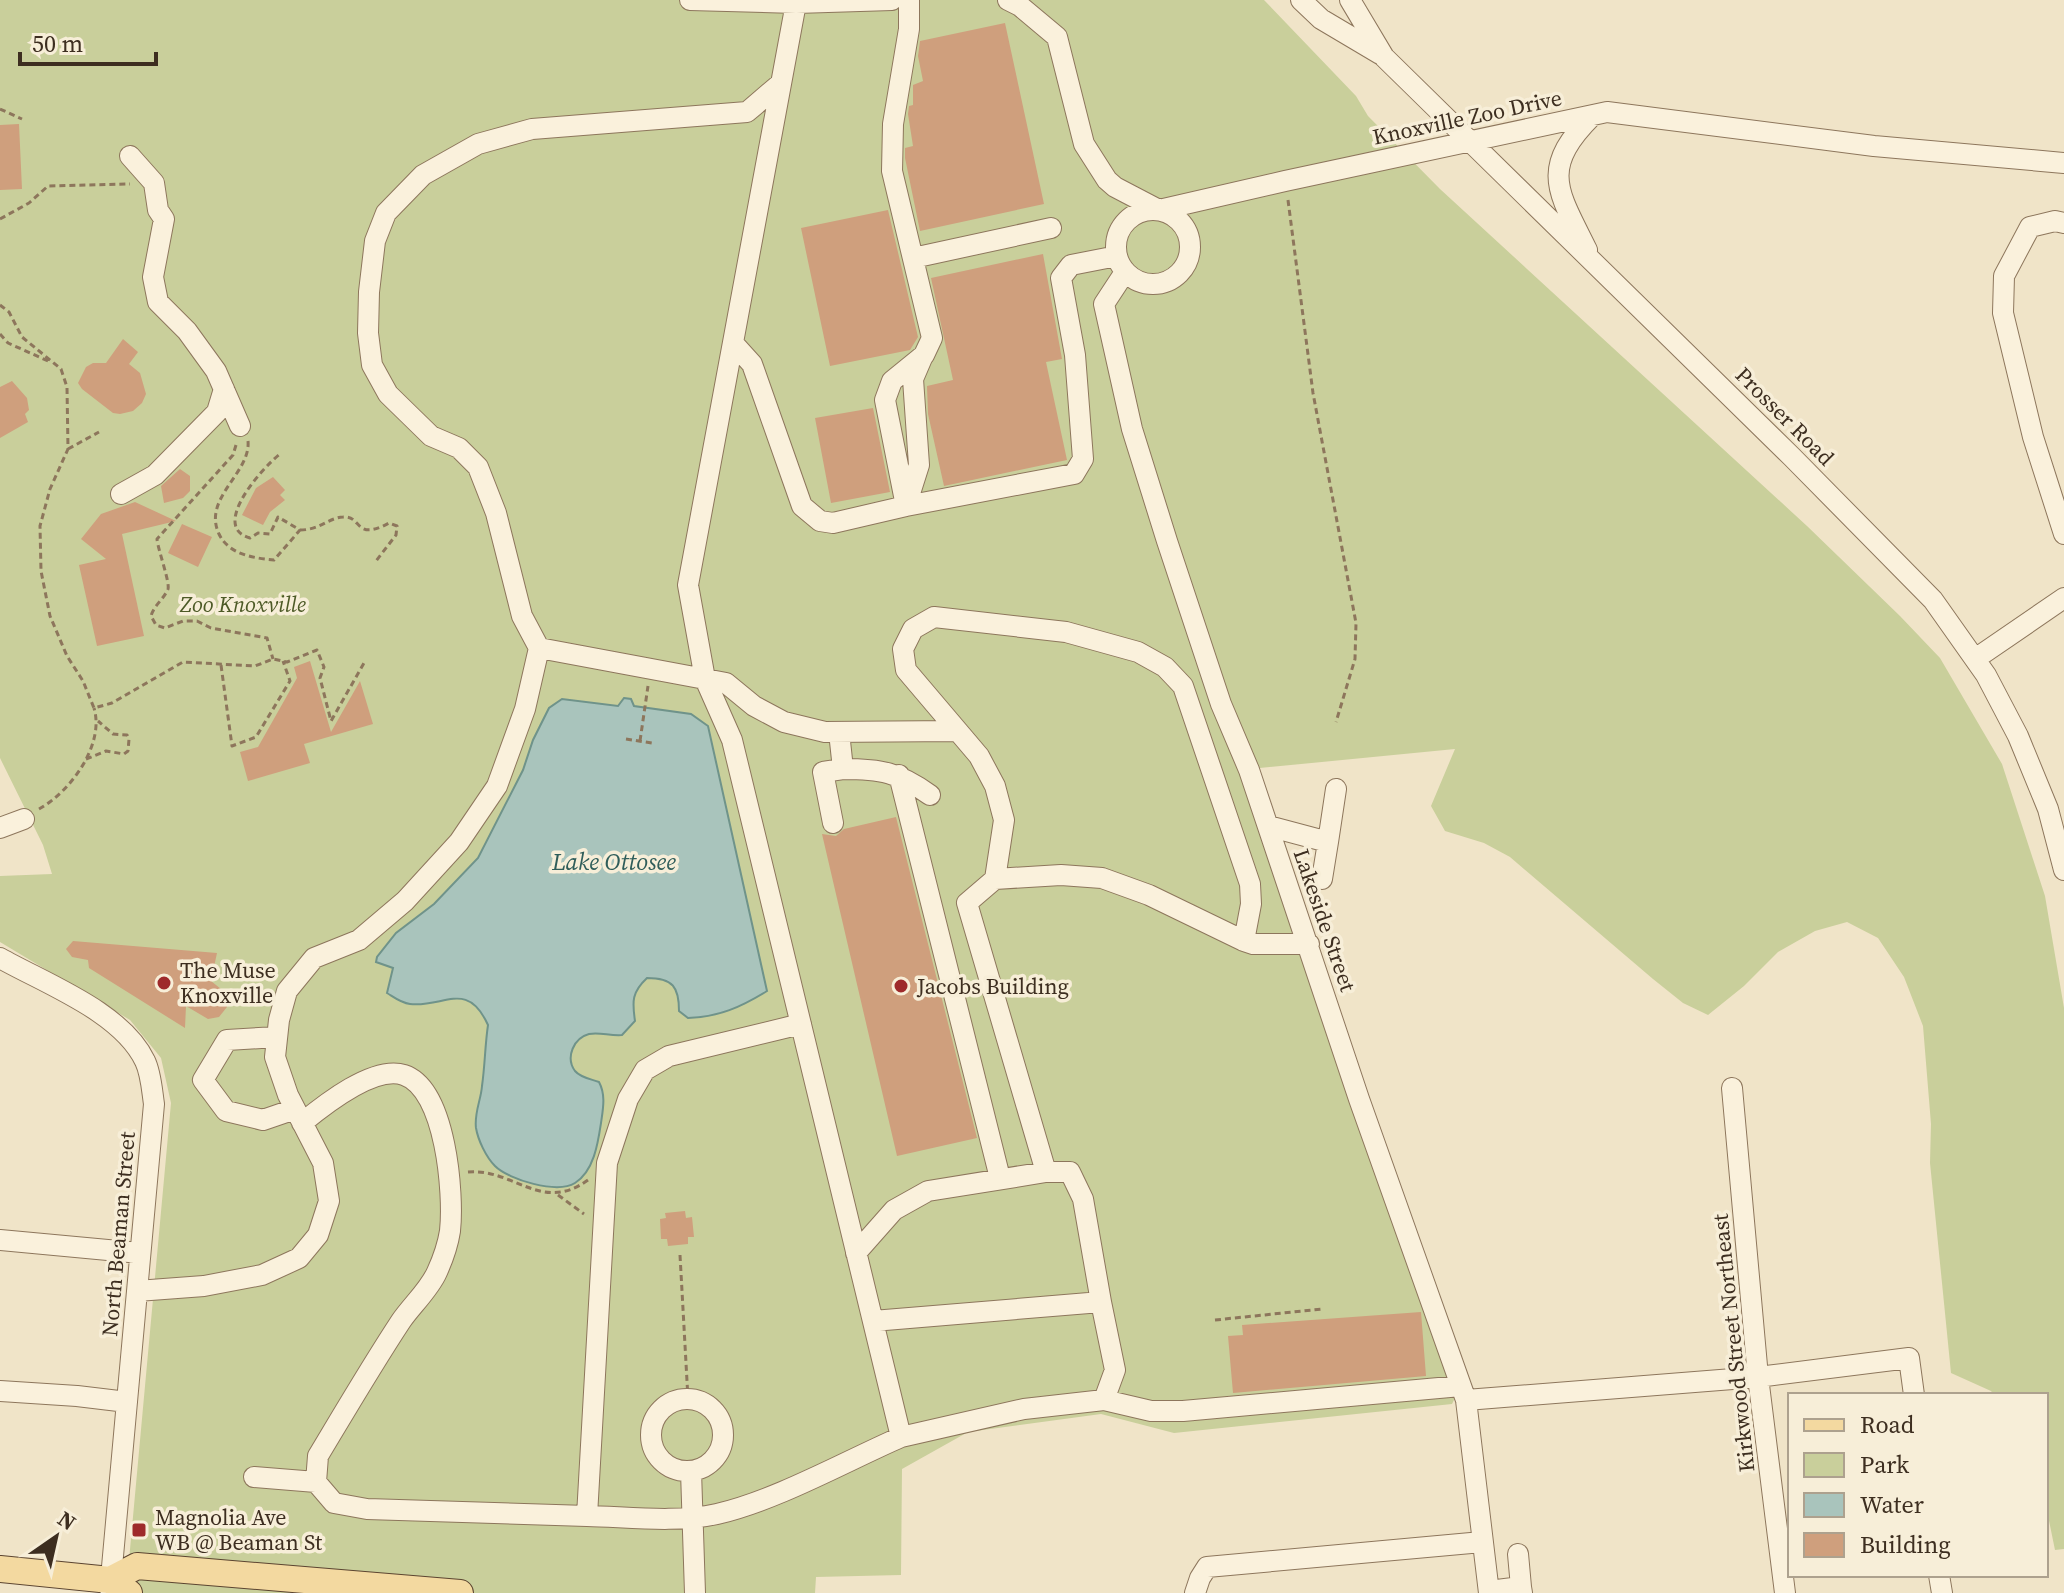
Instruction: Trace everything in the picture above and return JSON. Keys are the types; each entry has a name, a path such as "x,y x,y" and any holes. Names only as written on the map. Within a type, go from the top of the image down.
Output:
{"main road":[{"path":"0,1569 116,1589 137,1566 460,1593"}],"street":[{"path":"690,0 796,3 892,0"},
{"path":"906,506 885,400 892,381 924,355 932,338 892,171 893,124 909,29 909,0"},
{"path":"733,343 752,364 802,506 820,521 833,523 1074,474 1083,459 1075,355 1061,278 1071,265 1121,264 1146,284 1159,284 1182,272 1188,261 1189,236 1174,216 1107,180 1084,144 1057,37 1020,6 1008,0"},
{"name":"Prosser Road","path":"1301,0 1321,19 1384,57 1771,436 1933,600 1975,659 2032,766 2048,809 2064,870"},
{"name":"Prosser Road","path":"1350,0 1384,57"},
{"path":"796,3 688,585 705,679 732,740 901,1437"},
{"path":"137,1291 204,1286 262,1275 299,1258 318,1235 329,1201 323,1163 298,1116 275,1057 287,991 314,958 359,940 405,901 459,842 497,786 525,709 539,648 522,616 496,513 478,467 459,448 431,436 388,394 372,365 368,333 369,292 375,241 386,213 423,175 478,144 532,129 747,112 781,83"},
{"name":"Knoxville Zoo Drive","path":"1159,210 1607,112 1874,146 2064,163"},
{"path":"1593,115 1574,134 1558,165 1559,184 1567,208 1594,265"},
{"path":"130,156 154,183 158,210 164,219 153,277 158,302 187,331 216,371 240,426"},
{"path":"1121,264 1116,238 1129,218 1139,212 1159,210"},
{"path":"2064,223 2055,221 2030,227 2004,276 2003,313 2033,437 2064,534"},
{"path":"913,258 1051,228"},
{"name":"Lakeside Street","path":"1121,264 1104,304 1132,429 1221,704 1249,770 1359,1099 1464,1393 1489,1592"},
{"path":"121,494 155,475 207,423 217,412 224,389"},
{"path":"1975,659 2064,598"},
{"path":"995,879 1004,820 995,786 979,756 906,670 903,649 913,629 934,617 1066,632 1138,652 1165,667 1183,686 1250,884 1251,904 1244,941"},
{"path":"539,648 726,683 754,706 784,722 825,732 957,731"},
{"path":"839,732 843,769"},
{"path":"833,823 823,772 881,769 899,775 930,795"},
{"path":"899,775 1000,1178"},
{"path":"1322,879 1336,789"},
{"path":"0,828 32,814"},
{"path":"1268,826 1328,842"},
{"path":"1280,859 1306,838"},
{"path":"1046,1172 967,903 995,879 1061,875 1102,878 1149,895 1253,944 1309,944"},
{"name":"North Beaman Street","path":"0,958 80,1001 122,1029 146,1062 154,1104 127,1402 116,1589"},
{"path":"587,1516 607,1163 628,1099 645,1070 669,1056 801,1024"},
{"path":"277,1037 227,1040 203,1080 226,1111 263,1120 298,1116 367,1080 401,1074 415,1081 429,1096 441,1129 448,1174 450,1232 436,1274 402,1319 318,1456 316,1482"},
{"name":"Kirkwood Street Northeast","path":"1732,1088 1758,1377 1785,1593"},
{"path":"856,1253 894,1210 928,1191 1000,1178 1070,1172 1083,1199 1115,1370 1104,1400"},
{"path":"0,1240 140,1253"},
{"path":"873,1321 1101,1302"},
{"path":"254,1477 316,1482 334,1503 367,1509 691,1516 717,1514 774,1494 901,1437 1024,1409 1104,1400 1151,1411 1183,1411 1758,1377 1909,1358 1914,1393"},
{"path":"0,1391 127,1402"},
{"path":"688,1399 710,1408 718,1417 723,1441 719,1452 702,1468 691,1471 668,1466 653,1448 651,1437 652,1425 665,1406 688,1399"},
{"path":"691,1471 695,1593"},
{"path":"1195,1593 1207,1567 1482,1542"},
{"path":"1489,1592 1521,1590 1518,1554"}],"path":[{"path":"0,109 22,119"},
{"path":"1285,181 1313,393 1356,623 1355,659 1336,722"},
{"path":"0,219 29,203 48,186 154,183"},
{"path":"0,305 9,312 22,337 61,369 67,387 68,449 50,489 40,526 41,571 50,616 67,656 83,681 98,721 113,734 127,735 129,739 128,751 124,754 106,751 84,760"},
{"path":"0,334 8,343 55,364"},
{"path":"240,426 248,441 249,451 219,501 215,524 221,538 233,550 274,560 300,530"},
{"path":"240,426 233,455 157,539 159,556 169,580 168,589 153,608 151,616 156,625 165,628 183,621 197,621 211,628 267,638 273,659"},
{"path":"68,449 99,432"},
{"path":"280,454 266,465 248,489 235,519 236,529 242,536 250,538 258,533 270,534 278,517 300,530 314,530 340,517 348,517 365,530 374,531 389,523 397,526 396,535 376,561"},
{"path":"94,708 112,703 183,662 255,666 317,650 324,667 320,678 331,721 364,663"},
{"path":"221,665 232,746 256,737 290,681 283,661"},
{"path":"640,741 645,708"},
{"path":"32,814 52,802 71,782 84,760 98,721"},
{"path":"626,739 652,743"},
{"path":"448,1174 491,1172 512,1183 555,1193 574,1191 607,1163"},
{"path":"555,1193 603,1227"},
{"path":"680,1255 688,1399"},
{"path":"1215,1320 1322,1309"}],"green space":[{"name":"Zoo Knoxville","path":"0,0 1264,0 1356,96 1368,116 1440,189 1807,526 1900,616 1940,658 2002,764 2045,896 2064,1008 2064,1549 2055,1550 2048,1516 2048,1393 1992,1393 1951,1373 1930,1163 1931,1124 1923,1026 1904,977 1878,938 1847,922 1815,931 1778,952 1744,986 1708,1015 1683,1003 1510,857 1484,843 1445,831 1431,806 1455,749 1250,769 1461,1386 1452,1404 1174,1433 1101,1414 968,1432 902,1469 901,1575 816,1577 815,1593 126,1593 171,1103 161,1058 130,1020 0,942 0,876 52,874 43,845 0,758"}],"water":[{"name":"Lake Ottosee","path":"624,698 631,699 634,706 691,714 708,726 767,991 729,1010 688,1018 679,1011 676,990 669,982 647,978 634,997 635,1021 622,1035 589,1034 575,1044 571,1054 572,1066 583,1077 599,1082 603,1092 598,1139 591,1164 581,1178 567,1186 545,1186 511,1176 495,1166 479,1138 476,1117 488,1025 480,1011 463,999 422,1004 401,1001 387,993 393,968 376,962 396,933 434,904 478,858 523,770 549,708 562,699 618,706"}],"building":[{"path":"1005,23 1044,204 920,231 905,148 913,146 908,114 909,106 913,105 913,85 923,81 918,56 920,41"},
{"path":"19,124 22,189 0,190 0,125"},
{"path":"888,210 918,337 910,350 830,366 801,228"},
{"path":"1043,254 1062,359 1046,362 1067,460 944,486 928,414 927,386 953,380 931,278"},
{"path":"123,339 138,352 129,364 140,373 146,394 133,411 120,414 113,413 78,383 86,367 93,363 106,363"},
{"path":"12,381 27,398 29,410 25,414 28,422 0,438 0,387"},
{"path":"873,408 890,492 831,503 815,418"},
{"path":"180,469 190,476 190,491 183,498 164,503 161,486"},
{"path":"273,477 285,490 280,495 285,500 270,512 263,525 242,515 256,488"},
{"path":"135,502 176,521 122,534 144,636 97,646 79,565 106,559 81,539 101,514"},
{"path":"182,524 212,537 198,567 168,553"},
{"path":"310,661 331,732 360,681 373,724 304,744 310,763 248,781 240,752 258,747 297,678 294,667"},
{"name":"Jacobs Building","path":"896,817 977,1138 897,1156 822,834 836,836 844,829"},
{"name":"The Muse Knoxville","path":"73,941 217,953 211,981 226,993 227,1007 219,1017 208,1019 186,1006 185,1028 89,968 88,960 72,957 66,949"},
{"path":"685,1211 686,1218 692,1217 694,1237 688,1237 688,1244 668,1246 667,1239 661,1239 660,1219 666,1218 665,1213"},
{"path":"1421,1312 1426,1376 1233,1393 1228,1336 1243,1335 1242,1325"}],"place":[{"name":"The Muse Knoxville","path":"164,983"},
{"name":"Jacobs Building","path":"901,986"},
{"name":"Magnolia Ave WB @ Beaman St","path":"139,1530"}]}
